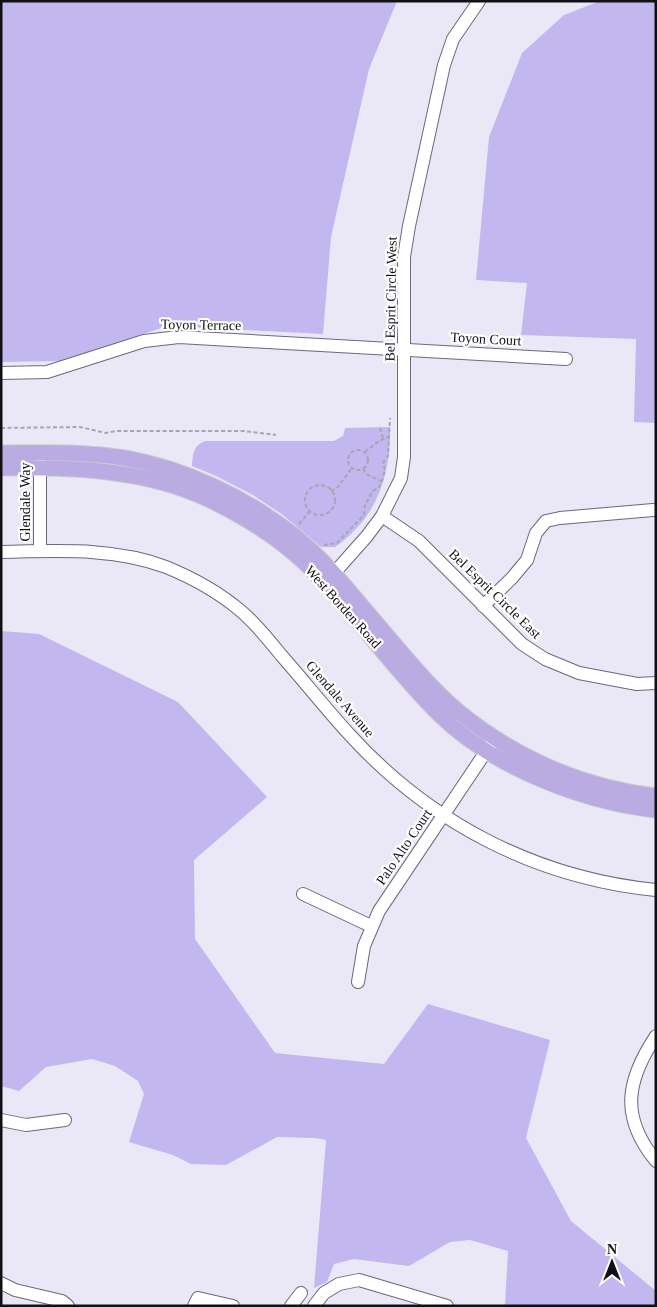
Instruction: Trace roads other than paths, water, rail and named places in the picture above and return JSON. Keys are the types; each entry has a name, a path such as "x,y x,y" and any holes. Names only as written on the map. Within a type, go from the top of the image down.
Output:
{"main road":[{"name":"West Borden Road","path":"1,453 40,460"},
{"name":"West Borden Road","path":"1,468 82,454 126,459 190,476 219,489 277,523 307,547 329,579 406,679 441,716 474,743 543,781 606,802 656,810"},
{"name":"West Borden Road","path":"329,579 377,624 443,697 459,712 495,737 541,765 609,788 656,796"}],"street":[{"name":"Bel Esprit Circle West","path":"329,579 382,516 401,478 404,458 404,257 411,216 444,65 453,39 479,1"},
{"name":"Toyon Terrace","path":"1,373 48,372 144,341 166,338 405,349"},
{"name":"Toyon Court","path":"405,349 566,359"},
{"name":"Glendale Way","path":"40,460 40,551"},
{"path":"483,606 512,578 527,560 536,533 546,521 560,518 653,510"},
{"name":"Bel Esprit Circle East","path":"382,516 419,541 522,644 545,659 579,673 637,684 656,683"},
{"name":"Glendale Avenue","path":"1,552 100,552 140,560 172,570 193,580 218,594 243,613 263,633 376,763 429,807 466,830 521,857 578,876 656,890"},
{"name":"Palo Alto Court","path":"358,982 364,946 379,911 495,737"},
{"path":"303,894 371,926"},
{"path":"656,1036 645,1052 635,1074 630,1096 634,1122 644,1146 656,1160"},
{"path":"1,1120 26,1125 65,1120"},
{"path":"314,1306 324,1293 339,1284 359,1280 447,1306"},
{"path":"1,1283 15,1290 62,1301 68,1306"},
{"path":"291,1306 301,1293"},
{"path":"196,1302 233,1306"}]}
